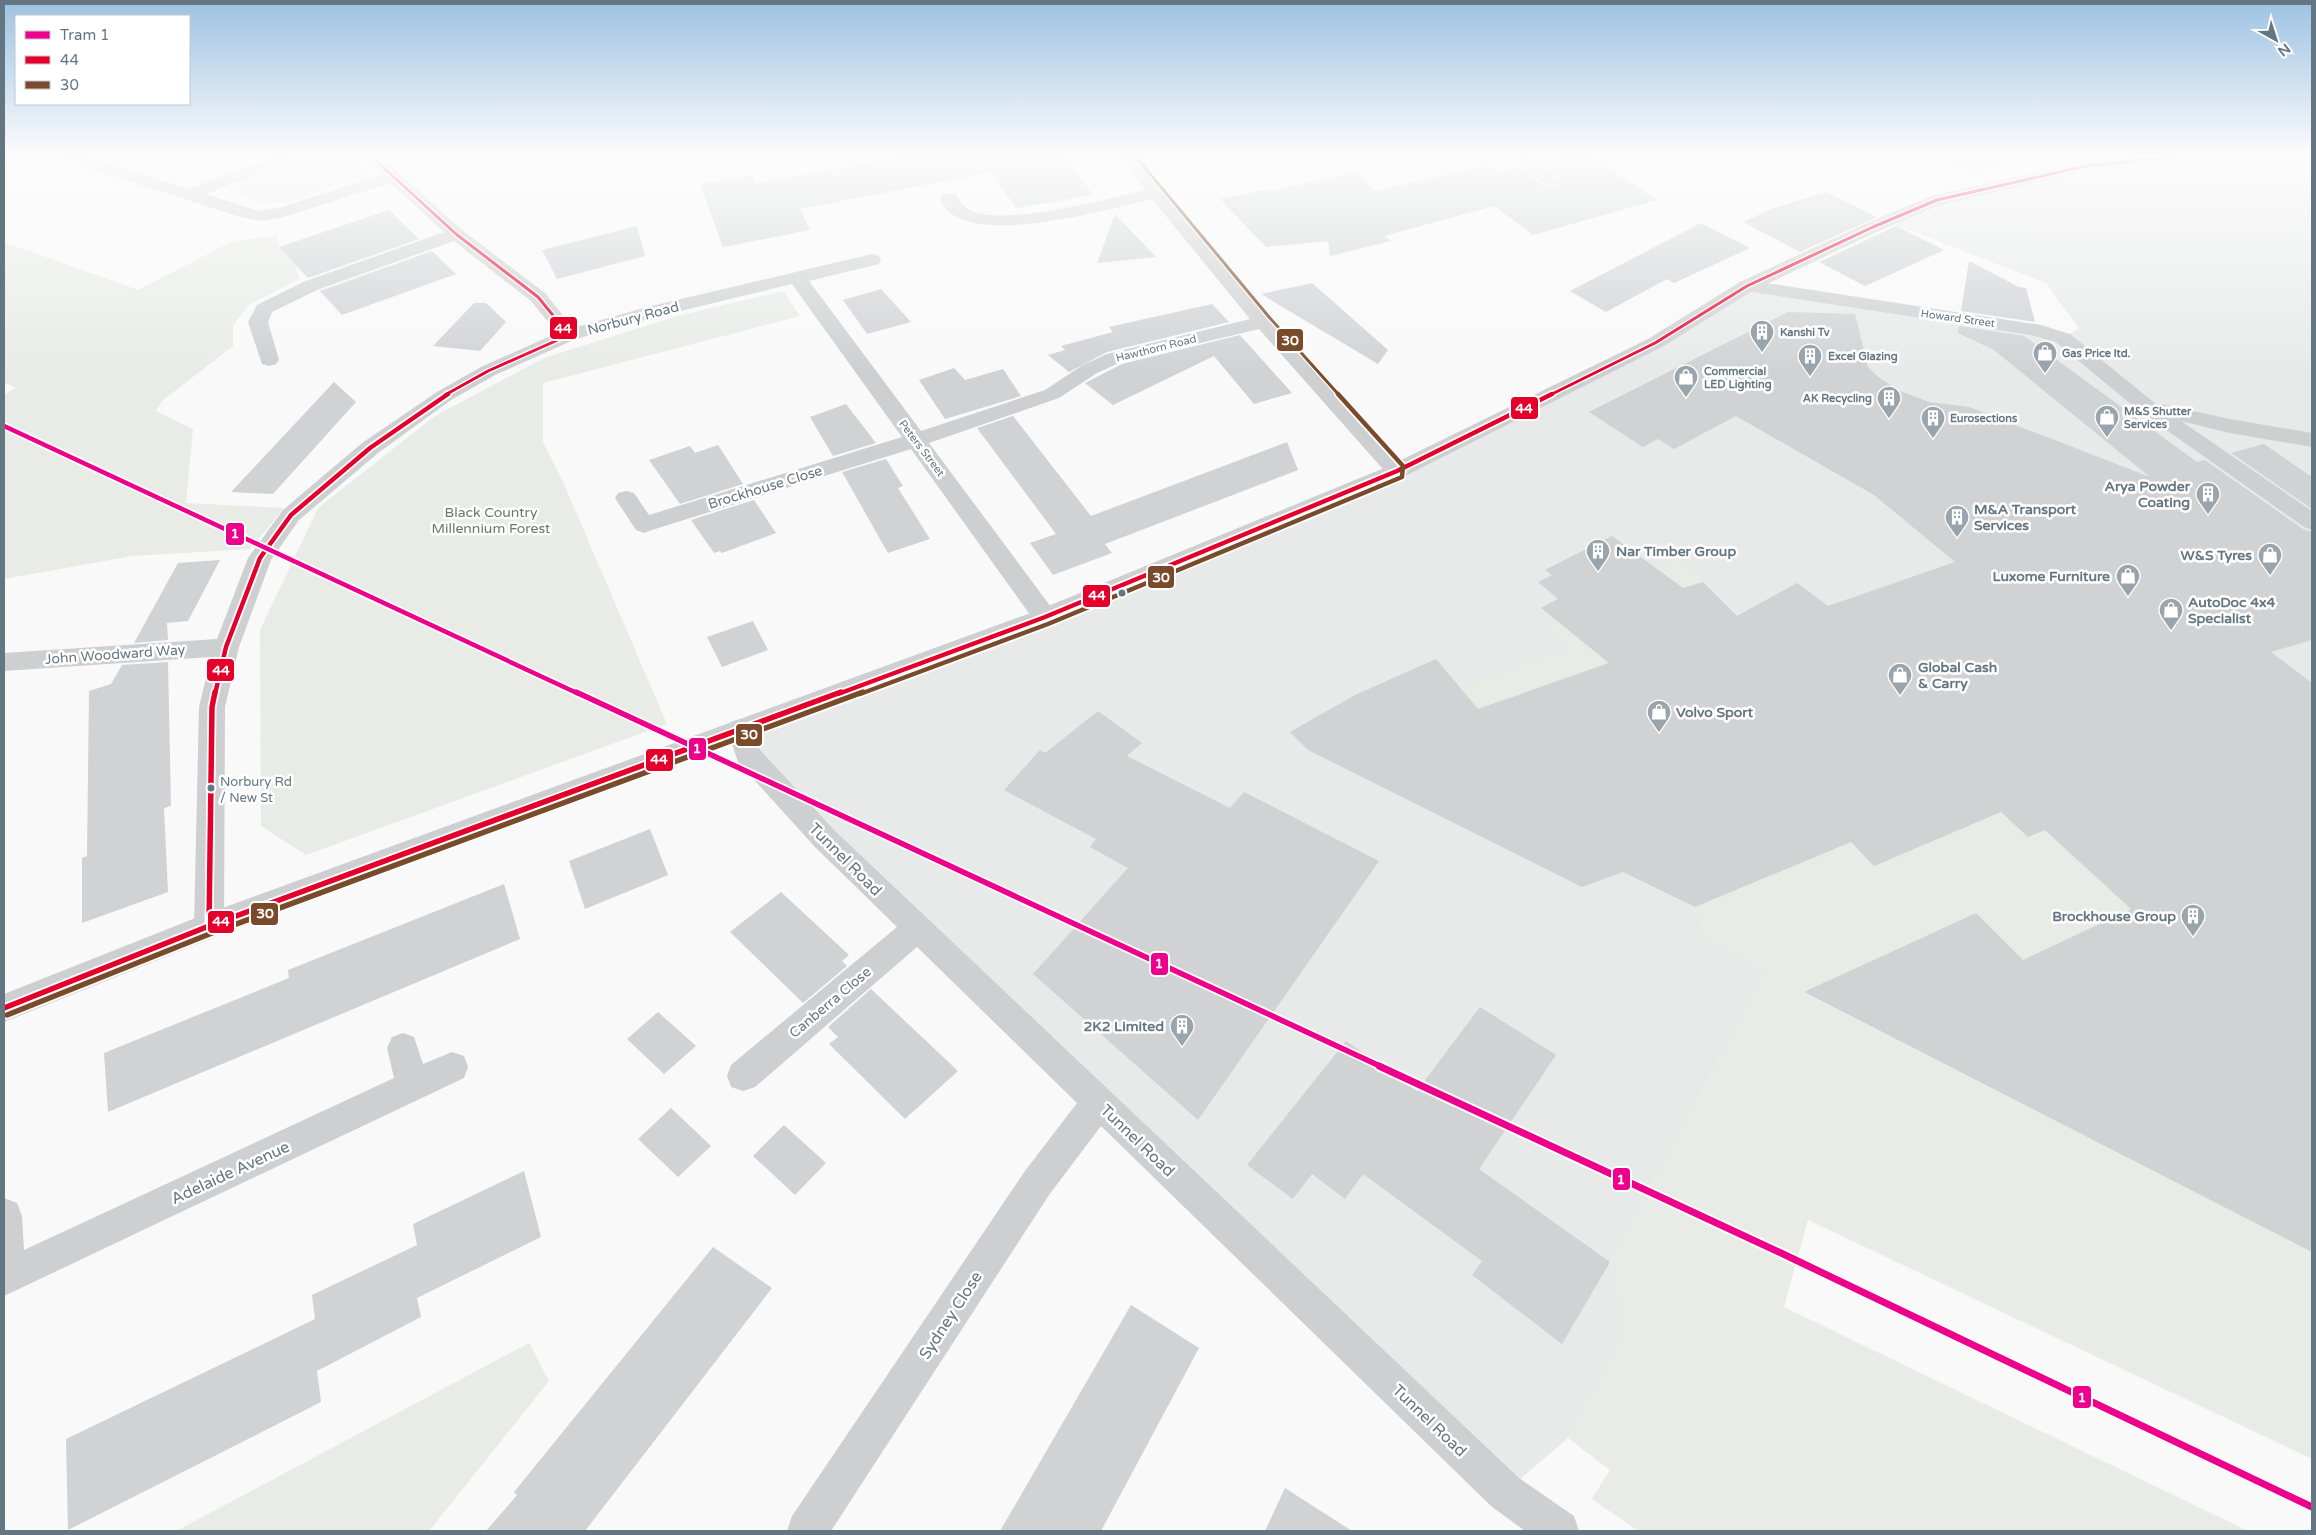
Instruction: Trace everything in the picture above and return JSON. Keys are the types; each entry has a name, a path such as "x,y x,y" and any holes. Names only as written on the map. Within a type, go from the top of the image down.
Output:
{"street":[{"path":"450,229 538,297 569,336"},
{"path":"1186,229 1263,322 1397,471"},
{"path":"4,1008 209,926 1045,617 1397,471 1655,343 1747,286 1870,229"},
{"path":"269,360 258,322 264,309 310,286 456,234"},
{"name":"Norbury Road","path":"209,926 212,707 226,647 260,558 291,515 370,448 444,396 488,371 569,336 648,313 872,260"},
{"name":"Peters Street","path":"798,279 1045,617"},
{"name":"Howard Street","path":"1747,286 2034,329 2063,338 2145,406 2312,522"},
{"name":"Hawthorn Road","path":"916,440 1052,394 1090,369 1114,358 1263,322"},
{"name":"Howard Street","path":"2145,406 2230,426 2312,440"},
{"name":"Brockhouse Close","path":"626,498 644,525 916,440"},
{"name":"John Woodward Way","path":"4,662 226,647"},
{"name":"Tunnel Road","path":"740,729 748,755 824,839 1504,1492 1559,1531"},
{"name":"Canberra Close","path":"743,1076 917,928"},
{"path":"403,1048 412,1086"},
{"name":"Adelaide Avenue","path":"4,1216 6,1277 452,1067"},
{"name":"Sydney Close","path":"807,1531 1037,1183 1099,1102"}],"shaded area":[{"path":"1906,229 2312,229 2312,1252 1804,992 1610,1262 1626,1331 1568,1438 1505,1492 825,839 740,729 1397,471 1655,343 1747,286 2063,338 2079,328 2046,283"}],"green space":[{"path":"277,236 279,247 295,264 299,279 250,304 233,325 233,346 162,401 156,411 193,429 186,503 284,508 250,549 132,556 4,579 4,395 16,388 4,382 4,242 138,290 233,241"},
{"name":"Black Country Millennium Forest","path":"783,291 800,316 543,383 543,442 564,484 667,724 306,855 261,826 260,630 318,508 435,416 544,358 677,316"},
{"path":"1679,558 1703,582 1572,624 1606,664 1379,744 1407,785 1389,791 1325,759 1383,726 1461,688 1570,648 1549,624"},
{"path":"2001,812 2028,837 2069,820 2082,864 2131,909 2023,960 1976,913 1805,993 2312,1252 2312,1459 1808,1220 1784,1307 2248,1531 1638,1531 1592,1499 1610,1470 1568,1438 1626,1331 1610,1262 1765,972 1707,940 1695,907 1851,842 1874,866"},
{"path":"529,1343 549,1381 429,1531 176,1531"}],"building":[{"path":"334,229 408,229 419,239 308,278 279,247"},
{"path":"627,229 638,229 645,256 557,279 542,250"},
{"path":"716,229 810,230 723,247"},
{"path":"1110,229 1129,229 1156,257 1097,263"},
{"path":"1248,229 1411,229 1384,236 1391,241 1330,256 1328,241 1266,247"},
{"path":"1524,229 1556,229 1533,235"},
{"path":"1690,229 1712,229 1750,248 1674,283 1667,279 1606,312 1570,291"},
{"path":"1756,229 1851,229 1800,252"},
{"path":"1890,229 1901,229 1944,250 1865,286 1819,262"},
{"path":"432,251 456,274 342,315 320,291"},
{"path":"1969,261 2019,287 2026,288 2035,322 1961,311"},
{"path":"1312,283 1388,350 1378,364 1261,294"},
{"path":"881,289 911,322 867,334 843,300"},
{"path":"474,303 486,303 506,322 480,351 433,346"},
{"path":"1212,304 1229,322 1107,352 1069,372 1048,355 1065,350 1061,346 1113,332 1109,327"},
{"path":"1788,312 1855,314 1868,367 1878,377 1900,391 1929,402 1969,407 2150,477 1994,350 1958,333 1959,326 2024,336 2197,462 2205,460 2303,529 2312,532 2312,640 2271,652 2312,683 2312,1252 1804,992 1976,913 2023,960 2131,909 2045,830 2028,837 2001,812 1874,866 1851,842 1695,907 1623,872 1582,887 1308,750 1290,732 1355,695 1436,659 1478,709 1609,663 1541,608 1558,599 1538,582 1552,575 1545,570 1612,536 1683,588 1703,582 1737,616 1797,583 1828,606 1955,562 1874,495 1736,416 1674,449 1658,439 1643,447 1589,412"},
{"path":"1240,335 1292,393 1254,404 1214,356 1113,405 1085,383 1122,364"},
{"path":"954,368 965,380 1003,369 1021,396 945,419 919,380"},
{"path":"334,382 356,402 273,494 231,492"},
{"path":"846,404 876,443 833,456 810,417"},
{"path":"1013,416 1091,516 1287,442 1298,470 1105,544 1112,553 1053,575 1030,543 1056,534 977,428"},
{"path":"2264,444 2312,477 2312,509 2231,453"},
{"path":"718,445 743,484 680,504 649,460 690,446 695,453"},
{"path":"886,459 903,486 898,488 930,539 888,553 842,472"},
{"path":"754,500 776,533 722,553 720,551 714,553 691,520"},
{"path":"220,560 188,621 167,623 168,640 134,643 178,563"},
{"path":"753,621 768,650 722,667 707,637"},
{"path":"168,662 171,806 164,808 168,892 82,923 82,858 87,856 89,691 111,684 122,665"},
{"path":"1098,711 1142,743 1127,756 1230,808 1244,792 1379,861 1198,1120 1033,974 1128,868 1090,847 1096,839 1004,790 1040,750 1045,753"},
{"path":"650,829 668,875 585,909 569,861"},
{"path":"504,884 520,939 108,1112 104,1053 289,978 288,970"},
{"path":"781,892 849,955 842,961 847,966 803,1003 730,932"},
{"path":"871,989 958,1071 905,1119 829,1044 838,1037 828,1027"},
{"path":"1480,1007 1556,1055 1479,1169 1610,1262 1562,1344 1472,1275 1482,1261 1363,1174 1345,1199 1312,1174 1293,1199 1247,1165 1346,1041 1417,1091"},
{"path":"658,1012 696,1046 664,1074 627,1039"},
{"path":"671,1108 711,1146 678,1177 638,1139"},
{"path":"784,1125 826,1163 795,1195 753,1156"},
{"path":"524,1171 541,1237 417,1298 421,1317 317,1371 321,1402 68,1530 66,1439 315,1319 312,1295 417,1245 413,1224"},
{"path":"713,1247 772,1288 585,1531 486,1531 517,1495 514,1492"},
{"path":"1131,1305 1199,1348 1101,1531 1000,1531"},
{"path":"1285,1488 1352,1531 1265,1531"}],"tram line":[{"name":"1","path":"4,426 1781,1253 2312,1507"}],"transit line":[{"name":"44","path":"209,926 212,707 226,647 260,558 291,515 370,448 444,396 488,371 569,335 538,297 450,229"},
{"name":"30","path":"7,1015 212,933 1048,624 1402,477 1404,472 1403,466 1269,317 1196,229"},
{"name":"44","path":"4,1008 209,926 1045,617 1397,471 1655,343 1747,286 1870,229"}],"place":[{"name":"Kanshi Tv","path":"1762,353"},
{"name":"Gas Price ltd.","path":"2045,374"},
{"name":"Excel Glazing","path":"1810,377"},
{"name":"Commercial LED Lighting","path":"1686,398"},
{"name":"AK Recycling","path":"1889,419"},
{"name":"M&S Shutter Services","path":"2107,438"},
{"name":"Eurosections","path":"1933,439"},
{"name":"Arya Powder Coating","path":"2208,515"},
{"name":"M&A Transport Services","path":"1957,538"},
{"name":"Nar Timber Group","path":"1598,572"},
{"name":"W&S Tyres","path":"2270,576"},
{"name":"Luxome Furniture","path":"2128,597"},
{"name":"AutoDoc 4x4 Specialist","path":"2171,631"},
{"name":"Global Cash & Carry","path":"1900,696"},
{"name":"Volvo Sport","path":"1659,733"},
{"name":"Norbury Rd / New St","path":"211,788"},
{"name":"Brockhouse Group","path":"2193,937"},
{"name":"2K2 Limited","path":"1182,1047"}]}
